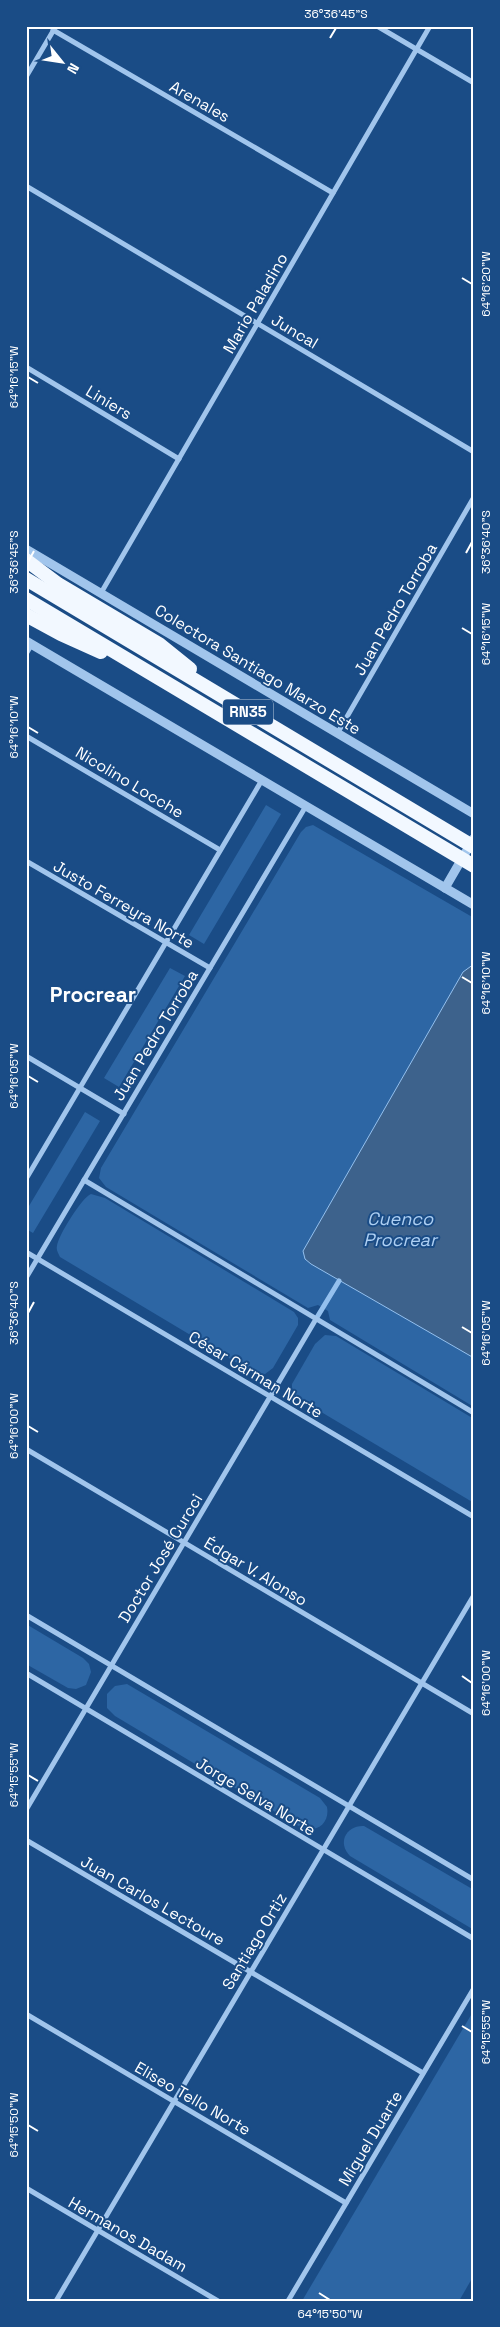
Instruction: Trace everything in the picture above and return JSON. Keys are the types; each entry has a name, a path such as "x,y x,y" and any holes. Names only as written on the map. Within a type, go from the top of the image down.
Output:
{"highway":[{"path":"26,560 58,584 159,644 221,696"},
{"name":"RN35","path":"26,579 472,843"},
{"name":"RN35","path":"26,599 468,862"},
{"path":"26,614 61,634 162,680"}],"street":[{"path":"377,26 474,83"},
{"name":"Mario Paladino","path":"101,593 430,26"},
{"path":"26,77 55,28"},
{"name":"Arenales","path":"55,28 333,193"},
{"name":"Juncal","path":"26,186 474,452"},
{"name":"Liniers","path":"26,368 179,459"},
{"name":"Juan Pedro Torroba","path":"338,734 474,497"},
{"name":"Colectora Santiago Marzo Este","path":"26,549 474,814"},
{"path":"26,654 29,642 474,905"},
{"name":"Nicolino Locche","path":"26,736 220,850"},
{"path":"26,1179 262,780"},
{"name":"Juan Pedro Torroba","path":"26,1278 306,806"},
{"path":"445,888 468,862 472,843"},
{"name":"Justo Ferreyra Norte","path":"26,861 210,968"},
{"path":"26,1056 124,1114"},
{"path":"84,1180 474,1413"},
{"name":"César Cárman Norte","path":"26,1252 474,1517"},
{"name":"Doctor José Curcci","path":"26,1810 316,1319"},
{"name":"Édgar V. Alonso","path":"26,1449 474,1714"},
{"name":"Santiago Ortiz","path":"56,2301 474,1595"},
{"path":"26,1615 474,1880"},
{"name":"Jorge Selva Norte","path":"26,1673 474,1939"},
{"name":"Juan Carlos Lectoure","path":"26,1840 423,2073"},
{"name":"Miguel Duarte","path":"288,2301 474,1988"},
{"name":"Eliseo Tello Norte","path":"26,2014 346,2203"},
{"name":"Hermanos Dadam","path":"26,2188 218,2301"}],"shaded area":[{"path":"266,805 281,814 204,944 189,935"},
{"path":"313,825 474,918 474,1407 330,1320 328,1311 318,1305 308,1308 106,1187 99,1178 101,1168 301,832 306,827"},
{"path":"170,968 185,976 119,1087 104,1078"},
{"path":"85,1112 100,1121 33,1233 26,1229 26,1211"},
{"path":"91,1194 105,1198 294,1312 298,1318 298,1325 273,1368 265,1374 254,1373 60,1257 57,1247 61,1234 82,1202"},
{"path":"325,1335 336,1336 474,1419 474,1503 296,1397 292,1391 292,1384 315,1344"},
{"path":"26,1624 83,1658 89,1664 91,1672 86,1685 76,1689 68,1688 26,1664"},
{"path":"127,1684 320,1798 327,1807 324,1822 317,1828 302,1828 115,1716 107,1708 107,1694 115,1686"},
{"path":"364,1826 474,1890 474,1930 350,1856 344,1846 345,1836 352,1828"},
{"path":"474,2010 474,2275 459,2301 302,2301"}],"water":[{"name":"Cuenco Procrear","path":"474,964 474,1358 311,1264 305,1259 303,1251 463,972"}],"waterway":[{"path":"316,1319 339,1281"}],"district":[{"name":"Procrear","path":"93,995"}]}
